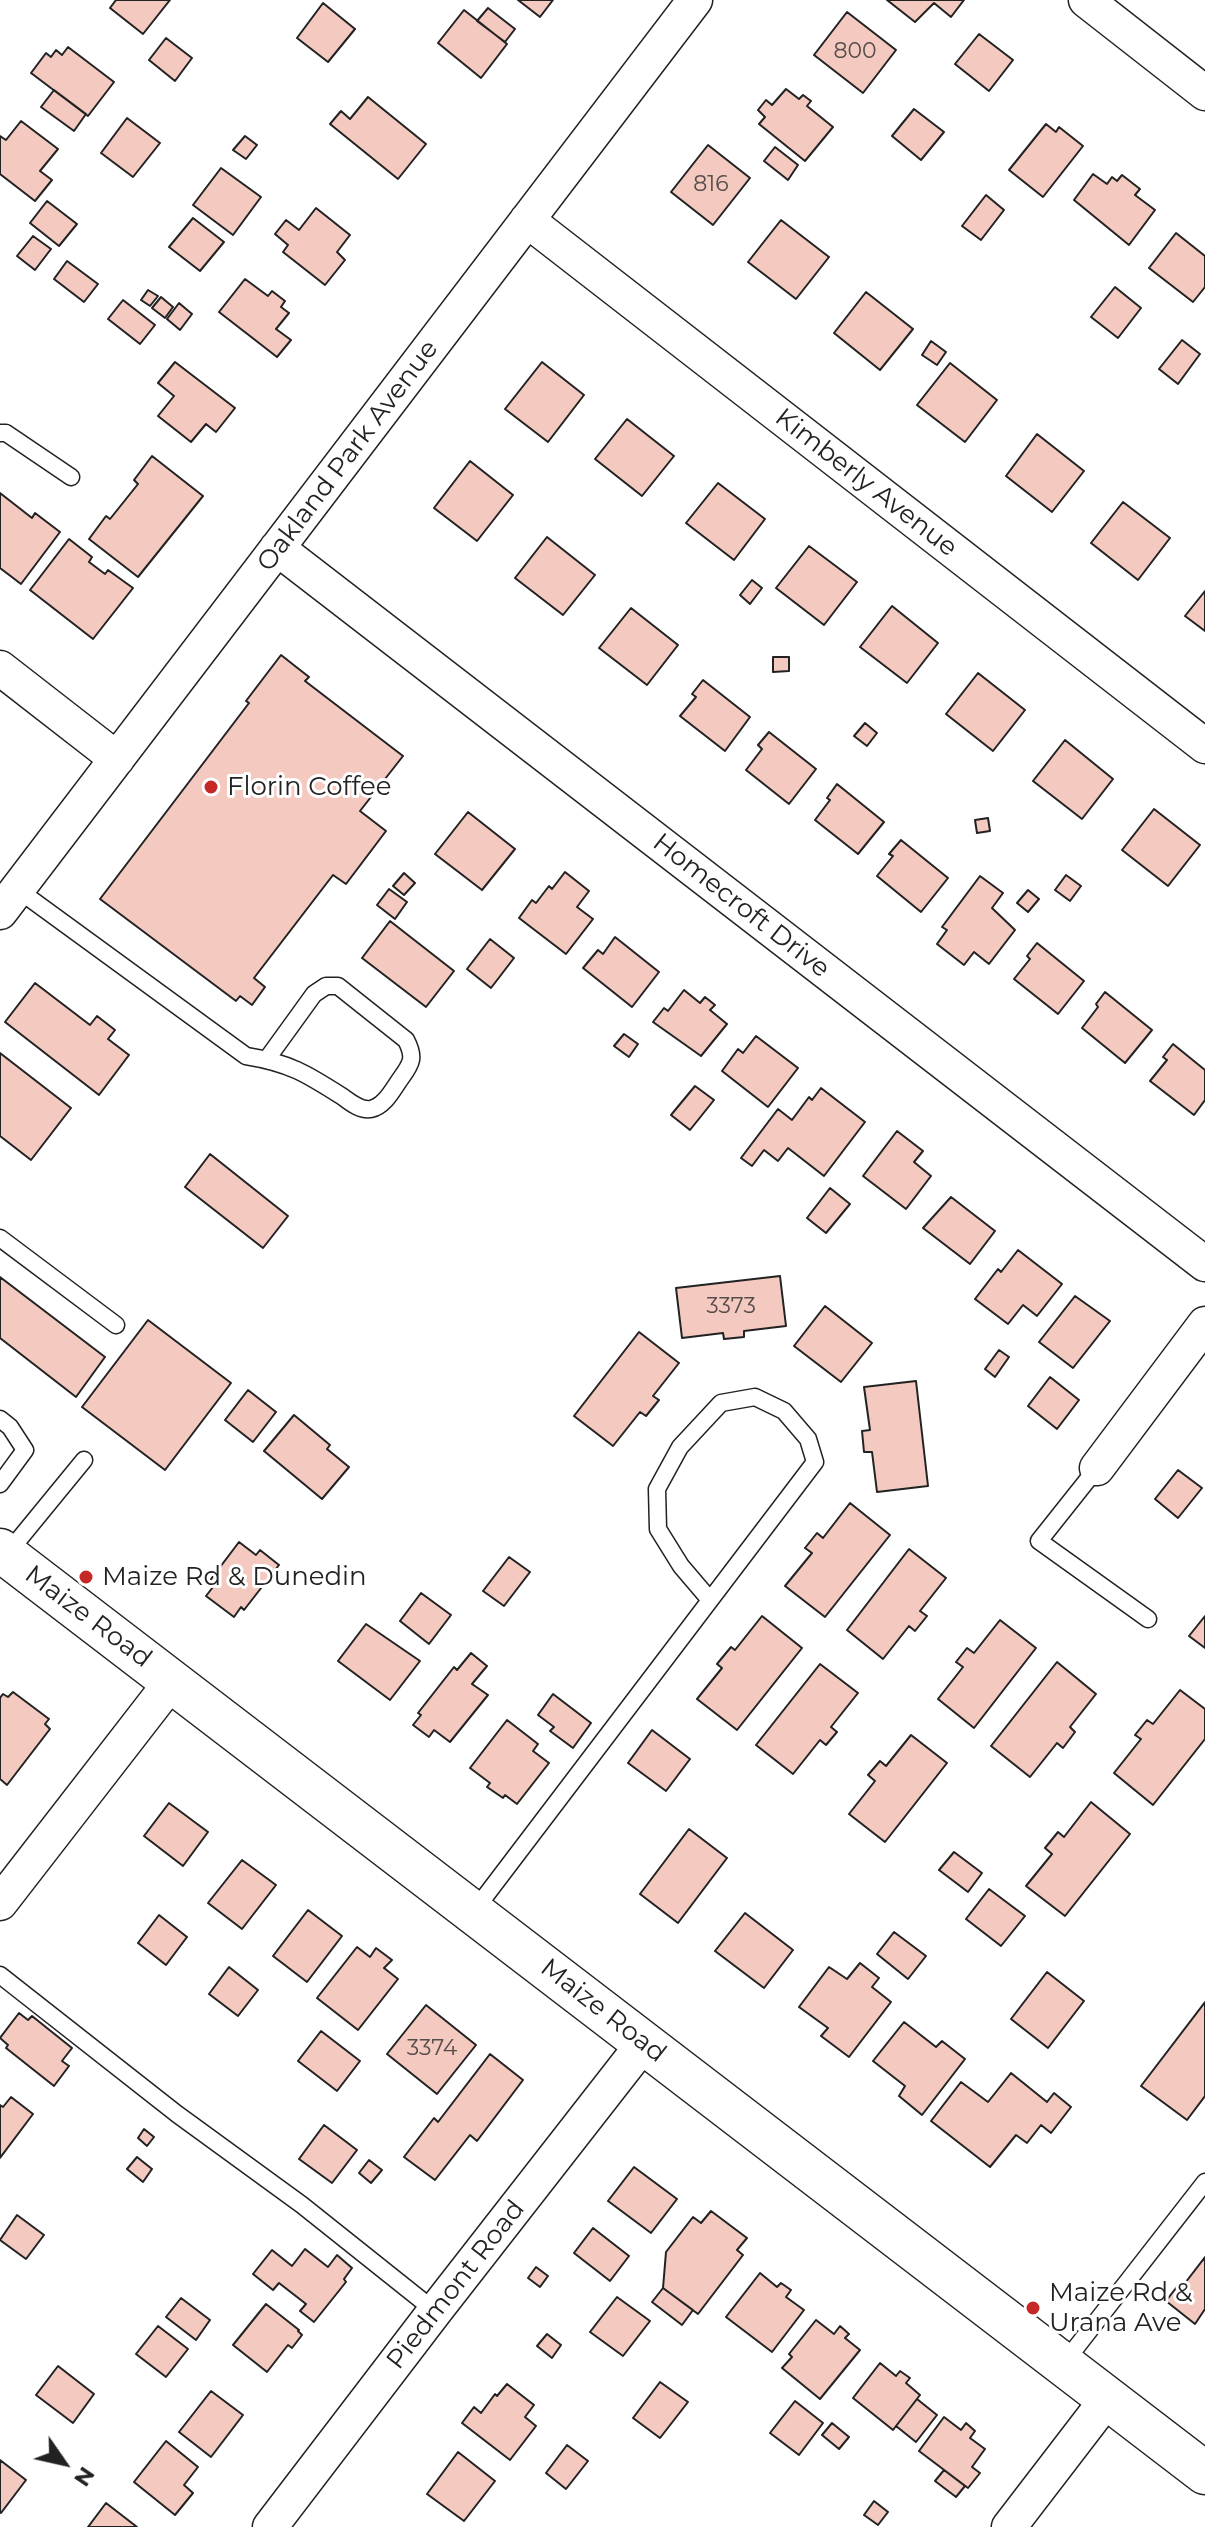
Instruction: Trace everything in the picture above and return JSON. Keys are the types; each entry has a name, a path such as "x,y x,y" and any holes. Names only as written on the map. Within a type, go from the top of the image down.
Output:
{"street":[{"name":"Oakland Park Avenue","path":"8,900 695,0"},
{"path":"1088,0 1205,93"},
{"name":"Kimberly Avenue","path":"527,220 1205,746"},
{"name":"Homecroft Drive","path":"277,548 1205,1264"},
{"path":"0,668 117,759"},
{"path":"1097,1468 1205,1324"},
{"name":"Maize Road","path":"3,1553 1205,2473"},
{"path":"0,1903 172,1681"},
{"name":"Piedmont Road","path":"270,2527 644,2043"},
{"path":"1009,2527 1108,2398"}],"lane":[{"path":"0,433 6,433 71,477"},
{"path":"8,900 246,1056 301,1070 366,1110 381,1105 413,1061 413,1052 406,1040 338,986 326,986 314,994 267,1059"},
{"path":"0,1238 116,1325"},
{"path":"473,1912 815,1462 808,1439 784,1411 755,1397 721,1403 680,1447 657,1489 658,1529 681,1566 710,1600"},
{"path":"0,1419 10,1427 25,1450 0,1484"},
{"path":"3,1553 84,1460"},
{"path":"1097,1468 1039,1541 1148,1619"},
{"path":"0,1975 177,2114 324,2222 435,2311"},
{"path":"1063,2364 1205,2182"}],"building":[{"path":"116,0 170,0 143,34 110,8"},
{"path":"518,0 553,0 540,17"},
{"path":"887,0 964,0 951,17 934,3 915,22"},
{"path":"323,3 355,29 328,62 297,38"},
{"path":"488,8 515,29 505,42 477,21"},
{"path":"464,10 507,44 481,78 438,43"},
{"path":"847,12 896,50 863,93 814,55"},
{"path":"979,34 1013,60 989,91 955,64"},
{"path":"166,38 192,58 175,81 149,60"},
{"path":"68,47 114,82 88,116 31,73 46,53 51,57 56,50 62,55"},
{"path":"786,89 799,99 803,95 811,101 807,106 833,127 805,161 759,124 765,117 758,110 766,100 772,105"},
{"path":"54,90 86,114 74,131 41,107"},
{"path":"368,97 426,144 398,179 330,124 341,111 350,119"},
{"path":"914,109 944,132 921,160 892,136"},
{"path":"127,118 160,143 133,177 101,153"},
{"path":"21,121 58,149 40,171 52,180 35,201 0,174 0,136 6,140"},
{"path":"1046,124 1056,132 1059,127 1083,146 1043,197 1009,170"},
{"path":"245,136 257,145 246,159 233,150"},
{"path":"708,145 750,178 713,225 671,192"},
{"path":"775,147 798,165 788,180 764,161"},
{"path":"221,168 261,197 233,235 193,205"},
{"path":"1093,174 1107,184 1112,177 1117,181 1122,175 1140,189 1135,195 1155,210 1129,245 1074,200"},
{"path":"986,195 1004,210 981,240 962,226"},
{"path":"47,201 77,224 59,246 30,223"},
{"path":"316,208 350,235 337,252 345,260 325,285 283,252 288,245 275,234 286,220 299,230"},
{"path":"193,218 224,242 200,271 169,247"},
{"path":"781,220 829,257 796,299 748,262"},
{"path":"1176,233 1205,256 1205,287 1193,302 1149,268"},
{"path":"33,236 51,249 35,270 17,256"},
{"path":"67,261 98,284 84,302 54,279"},
{"path":"245,279 268,296 272,291 285,301 281,307 289,313 276,329 291,340 277,357 219,312"},
{"path":"1115,287 1141,308 1118,338 1091,317"},
{"path":"148,290 158,296 150,306 141,300"},
{"path":"866,292 913,329 880,370 834,333"},
{"path":"161,297 173,307 165,318 152,308"},
{"path":"123,300 155,325 140,344 108,319"},
{"path":"179,303 192,314 180,330 167,319"},
{"path":"1182,340 1200,354 1178,384 1159,369"},
{"path":"931,341 946,352 937,365 922,355"},
{"path":"175,362 235,408 216,432 206,424 191,442 158,416 174,396 158,383"},
{"path":"542,362 584,395 548,442 505,409"},
{"path":"950,363 997,400 965,442 917,405"},
{"path":"627,419 674,456 642,496 595,459"},
{"path":"1037,434 1084,471 1052,512 1006,476"},
{"path":"152,456 203,496 138,577 89,539 106,516 110,519 138,484 134,480"},
{"path":"470,461 513,495 477,541 434,508"},
{"path":"718,483 765,519 734,560 686,523"},
{"path":"0,493 32,518 35,513 60,532 21,584 0,568"},
{"path":"1123,502 1170,538 1138,580 1091,543"},
{"path":"547,537 595,575 563,615 515,578"},
{"path":"69,539 92,557 89,562 105,574 108,570 133,588 93,639 30,590"},
{"path":"809,546 857,582 824,625 776,588"},
{"path":"752,580 762,588 750,604 740,595"},
{"path":"1205,591 1205,631 1185,616"},
{"path":"892,606 938,643 907,683 860,647"},
{"path":"631,608 678,645 647,685 599,648"},
{"path":"281,655 309,677 305,681 403,756 360,811 386,831 346,884 333,875 254,978 265,987 252,1005 240,996 236,1001 100,899 249,703 246,701"},
{"path":"773,657 789,657 789,671 773,672"},
{"path":"978,673 1025,710 993,751 946,714"},
{"path":"703,680 750,717 725,751 680,716 696,697 692,694"},
{"path":"865,723 877,733 867,746 854,736"},
{"path":"769,732 816,769 789,804 746,770 762,749 758,745"},
{"path":"1065,740 1113,779 1082,819 1033,781"},
{"path":"837,784 884,822 858,854 815,820"},
{"path":"1154,809 1200,845 1168,886 1122,850"},
{"path":"468,812 515,849 482,890 435,854"},
{"path":"988,818 990,831 977,833 975,820"},
{"path":"901,840 948,878 921,912 877,876"},
{"path":"565,872 589,891 577,907 593,919 566,954 519,918 532,900 536,903"},
{"path":"404,873 415,883 404,895 393,886"},
{"path":"1066,875 1081,886 1070,901 1055,890"},
{"path":"980,876 1003,893 992,908 1015,930 989,964 974,952 964,965 937,944 947,930 942,927"},
{"path":"389,889 407,902 395,919 377,905"},
{"path":"1028,890 1039,899 1028,912 1017,903"},
{"path":"390,921 454,971 426,1007 362,958"},
{"path":"615,937 659,972 632,1007 583,968 598,950 603,954"},
{"path":"490,939 514,958 491,988 467,969"},
{"path":"1037,943 1084,981 1058,1014 1014,979 1030,959 1027,956"},
{"path":"35,983 90,1025 97,1016 115,1030 108,1039 129,1055 99,1095 5,1022"},
{"path":"684,990 700,1003 705,997 715,1005 710,1010 727,1024 701,1056 653,1022 664,1008 668,1011"},
{"path":"1105,992 1152,1030 1125,1063 1082,1028"},
{"path":"624,1034 638,1044 629,1057 614,1046"},
{"path":"756,1036 798,1068 768,1107 722,1071 738,1049 743,1053"},
{"path":"1173,1044 1205,1070 1205,1100 1194,1115 1150,1081 1167,1060 1163,1057"},
{"path":"0,1053 71,1108 31,1160 0,1136"},
{"path":"695,1086 714,1100 690,1130 671,1115"},
{"path":"821,1088 865,1122 824,1176 788,1148 778,1161 764,1150 752,1166 741,1158 778,1109 792,1120 809,1097 812,1100"},
{"path":"897,1131 923,1151 914,1162 931,1176 906,1209 863,1176"},
{"path":"210,1154 288,1216 263,1248 185,1187"},
{"path":"830,1188 850,1204 826,1233 807,1218"},
{"path":"951,1197 995,1231 970,1264 923,1228"},
{"path":"1018,1250 1062,1284 1037,1316 1023,1305 1008,1324 975,1299 998,1269 1001,1272"},
{"path":"780,1276 786,1326 744,1331 744,1337 724,1339 723,1333 682,1338 676,1288"},
{"path":"0,1277 105,1357 76,1397 0,1338"},
{"path":"1075,1296 1110,1321 1073,1368 1039,1342"},
{"path":"825,1306 872,1343 841,1382 794,1346"},
{"path":"148,1320 231,1383 165,1470 82,1407"},
{"path":"639,1332 679,1363 653,1396 659,1400 646,1416 640,1412 613,1446 574,1416"},
{"path":"999,1350 1009,1357 995,1377 985,1369"},
{"path":"1050,1377 1079,1400 1057,1429 1028,1406"},
{"path":"916,1381 928,1486 877,1492 872,1452 864,1452 862,1431 870,1430 864,1387"},
{"path":"248,1390 276,1412 253,1442 225,1420"},
{"path":"294,1415 330,1445 327,1449 349,1467 322,1499 264,1451"},
{"path":"1178,1470 1202,1488 1178,1518 1155,1499"},
{"path":"850,1503 890,1535 825,1617 785,1586 812,1553 805,1548 817,1533 823,1538"},
{"path":"239,1542 256,1555 260,1550 279,1565 244,1610 241,1607 234,1617 206,1596 213,1587 208,1583"},
{"path":"909,1549 946,1578 920,1611 927,1616 915,1631 909,1626 883,1659 847,1630"},
{"path":"509,1557 530,1572 504,1606 483,1591"},
{"path":"421,1593 451,1615 429,1644 400,1621"},
{"path":"762,1616 802,1648 737,1730 697,1699 722,1668 717,1664 731,1647 735,1650"},
{"path":"1205,1616 1205,1648 1189,1636"},
{"path":"1000,1620 1036,1648 974,1728 938,1699 963,1667 956,1662 967,1648 974,1653"},
{"path":"366,1624 420,1661 390,1700 338,1661"},
{"path":"471,1653 487,1666 472,1684 488,1695 450,1742 434,1730 429,1737 413,1725 421,1715 418,1713 454,1667 457,1670"},
{"path":"1057,1662 1096,1694 1070,1727 1075,1732 1063,1748 1057,1743 1030,1777 991,1746"},
{"path":"820,1664 858,1693 831,1727 837,1732 826,1745 820,1740 793,1774 756,1745"},
{"path":"1180,1690 1205,1709 1205,1739 1153,1805 1114,1773 1141,1739 1135,1735 1147,1720 1153,1724"},
{"path":"13,1692 49,1719 45,1724 50,1729 7,1785 0,1779 0,1698 3,1694 8,1697"},
{"path":"553,1694 591,1723 573,1748 550,1731 554,1727 538,1715"},
{"path":"507,1720 538,1744 533,1751 549,1763 517,1804 487,1787 490,1783 470,1768"},
{"path":"652,1730 690,1759 666,1791 628,1763"},
{"path":"911,1735 947,1763 885,1842 849,1814 875,1781 868,1775 880,1761 886,1766"},
{"path":"1091,1802 1130,1834 1065,1916 1026,1886 1052,1854 1045,1848 1058,1832 1064,1837"},
{"path":"169,1803 208,1832 183,1866 144,1836"},
{"path":"689,1829 727,1858 678,1923 640,1894"},
{"path":"954,1852 982,1873 968,1892 939,1870"},
{"path":"242,1860 276,1885 242,1929 208,1903"},
{"path":"989,1889 1025,1916 1001,1946 966,1919"},
{"path":"308,1910 342,1936 307,1982 273,1956"},
{"path":"745,1913 793,1950 764,1988 715,1951"},
{"path":"159,1915 187,1937 166,1965 138,1943"},
{"path":"894,1932 926,1956 908,1979 877,1954"},
{"path":"357,1947 370,1957 376,1948 392,1960 384,1968 398,1979 358,2030 317,1998"},
{"path":"860,1963 879,1978 872,1987 891,2002 849,2057 821,2036 828,2028 799,2007 829,1967 847,1979"},
{"path":"229,1967 258,1990 238,2016 209,1994"},
{"path":"1047,1972 1084,2001 1048,2048 1011,2019"},
{"path":"1205,2002 1205,2096 1187,2120 1141,2086"},
{"path":"426,2005 476,2045 437,2094 387,2054"},
{"path":"19,2013 28,2020 32,2016 72,2048 62,2061 69,2066 54,2086 6,2048 8,2045 0,2038"},
{"path":"904,2022 936,2047 942,2041 965,2059 922,2115 899,2096 905,2086 873,2061"},
{"path":"321,2031 360,2061 337,2091 298,2061"},
{"path":"490,2054 523,2080 477,2141 470,2135 435,2180 404,2157 434,2118 438,2122"},
{"path":"1011,2073 1047,2102 1054,2093 1071,2107 1051,2133 1041,2125 1027,2143 1016,2135 990,2167 931,2121 961,2082 988,2102"},
{"path":"11,2097 33,2114 0,2158 0,2105 3,2107"},
{"path":"324,2125 357,2150 332,2183 299,2159"},
{"path":"144,2129 154,2137 147,2146 138,2138"},
{"path":"137,2157 152,2169 143,2182 127,2169"},
{"path":"369,2160 382,2170 371,2183 359,2173"},
{"path":"634,2167 677,2199 651,2233 608,2201"},
{"path":"711,2211 747,2238 737,2250 743,2255 698,2314 663,2288 666,2252 693,2217 701,2223"},
{"path":"17,2215 44,2235 26,2259 0,2240"},
{"path":"593,2228 629,2256 610,2281 574,2253"},
{"path":"305,2249 328,2267 337,2255 352,2268 344,2279 346,2282 314,2322 300,2311 306,2304 279,2283 273,2290 253,2274 272,2250 292,2266"},
{"path":"1205,2257 1205,2309 1195,2324 1166,2301 1179,2284 1182,2287"},
{"path":"536,2267 548,2276 540,2287 528,2278"},
{"path":"760,2273 777,2287 781,2283 791,2290 786,2297 804,2310 772,2352 726,2317"},
{"path":"663,2288 693,2310 682,2325 652,2302"},
{"path":"617,2297 650,2321 623,2356 590,2332"},
{"path":"181,2298 210,2320 196,2340 166,2317"},
{"path":"266,2304 302,2335 292,2348 288,2345 267,2372 233,2345"},
{"path":"816,2320 834,2334 840,2326 849,2334 845,2338 860,2350 820,2399 782,2368"},
{"path":"158,2326 188,2349 166,2377 136,2354"},
{"path":"547,2334 561,2345 552,2358 537,2346"},
{"path":"880,2363 896,2376 900,2371 910,2378 906,2383 920,2395 893,2430 853,2398"},
{"path":"58,2366 94,2394 73,2423 36,2395"},
{"path":"660,2382 688,2402 660,2438 633,2418"},
{"path":"507,2384 534,2405 525,2417 536,2426 510,2460 462,2423 474,2407 481,2413"},
{"path":"211,2391 243,2415 211,2457 179,2432"},
{"path":"917,2399 937,2415 916,2442 896,2426"},
{"path":"795,2401 823,2423 799,2455 770,2433"},
{"path":"944,2417 961,2430 966,2423 975,2431 970,2438 985,2449 972,2467 980,2473 968,2488 919,2451"},
{"path":"832,2423 849,2437 839,2449 822,2435"},
{"path":"166,2441 198,2467 184,2485 193,2493 175,2515 134,2482"},
{"path":"567,2445 588,2461 566,2489 546,2473"},
{"path":"458,2452 495,2481 464,2521 427,2494"},
{"path":"0,2460 26,2480 1,2513 0,2512"},
{"path":"944,2470 965,2486 956,2497 935,2481"},
{"path":"874,2501 888,2512 878,2525 864,2515"},
{"path":"106,2503 137,2527 88,2527"}],"place":[{"name":"Florin Coffee","path":"211,787"},
{"name":"Maize Rd & Dunedin","path":"86,1577"},
{"name":"Maize Rd & Urana Ave","path":"1033,2308"}]}
